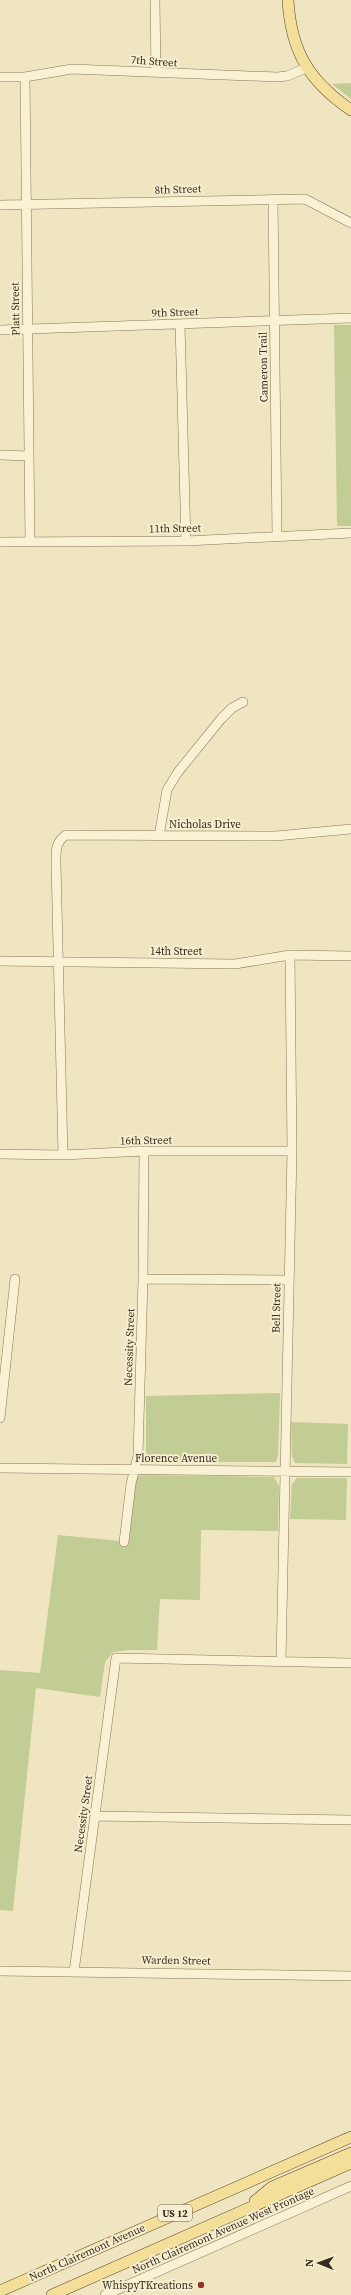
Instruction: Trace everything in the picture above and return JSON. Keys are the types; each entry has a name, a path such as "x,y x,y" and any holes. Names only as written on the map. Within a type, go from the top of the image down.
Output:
{"main road":[{"path":"288,0 292,32 306,68 319,84 351,110"},
{"name":"North Clairemont Avenue","path":"0,2291 351,2137"},
{"path":"242,2211 272,2187 351,2153"},
{"name":"US 12","path":"52,2295 351,2163"}],"street":[{"path":"155,0 156,72"},
{"name":"7th Street","path":"0,77 25,77 72,69 277,77 287,76 306,68"},
{"name":"Platt Street","path":"25,77 25,205 30,542"},
{"name":"Cameron Trail","path":"273,199 277,535"},
{"name":"8th Street","path":"0,205 305,199 351,223"},
{"name":"9th Street","path":"0,330 351,318"},
{"path":"180,324 186,541"},
{"path":"0,456 29,456"},
{"name":"11th Street","path":"0,542 186,541 277,535 351,533"},
{"path":"159,836 167,790 178,772 221,719 232,708 243,702"},
{"name":"Nicholas Drive","path":"57,962 56,848 60,839 66,835 276,836 351,829"},
{"name":"14th Street","path":"0,961 235,964 290,955 351,956"},
{"name":"Bell Street","path":"281,1661 292,1150 290,955"},
{"path":"57,962 63,1155"},
{"name":"16th Street","path":"0,1154 63,1155 144,1151 292,1150"},
{"name":"Necessity Street","path":"124,1542 134,1470 138,1456 143,1279 144,1151"},
{"path":"0,1418 15,1279"},
{"path":"143,1279 289,1280"},
{"name":"Florence Avenue","path":"0,1468 286,1470 351,1472"},
{"name":"Necessity Street","path":"74,1972 116,1658 281,1661"},
{"path":"281,1661 351,1663"},
{"path":"95,1816 351,1820"},
{"name":"Warden Street","path":"0,1971 351,1976"},
{"name":"North Clairemont Avenue West Frontage","path":"104,2295 351,2186"}],"green space":[{"path":"351,83 351,99 332,84"},
{"path":"334,325 351,325 351,526 337,526"},
{"path":"280,1393 278,1456 276,1462 153,1462 148,1461 146,1458 146,1396"},
{"path":"291,1422 348,1424 347,1464 295,1463 292,1456"},
{"path":"138,1476 274,1477 279,1486 278,1531 201,1530 200,1600 160,1599 157,1650 129,1650 113,1652 105,1662 100,1697 36,1688 13,1911 0,1910 0,1670 40,1673 58,1535 121,1541 136,1480"},
{"path":"297,1478 347,1478 346,1520 290,1519 292,1484"}],"place":[{"name":"WhispyTKreations","path":"201,2285"}]}
